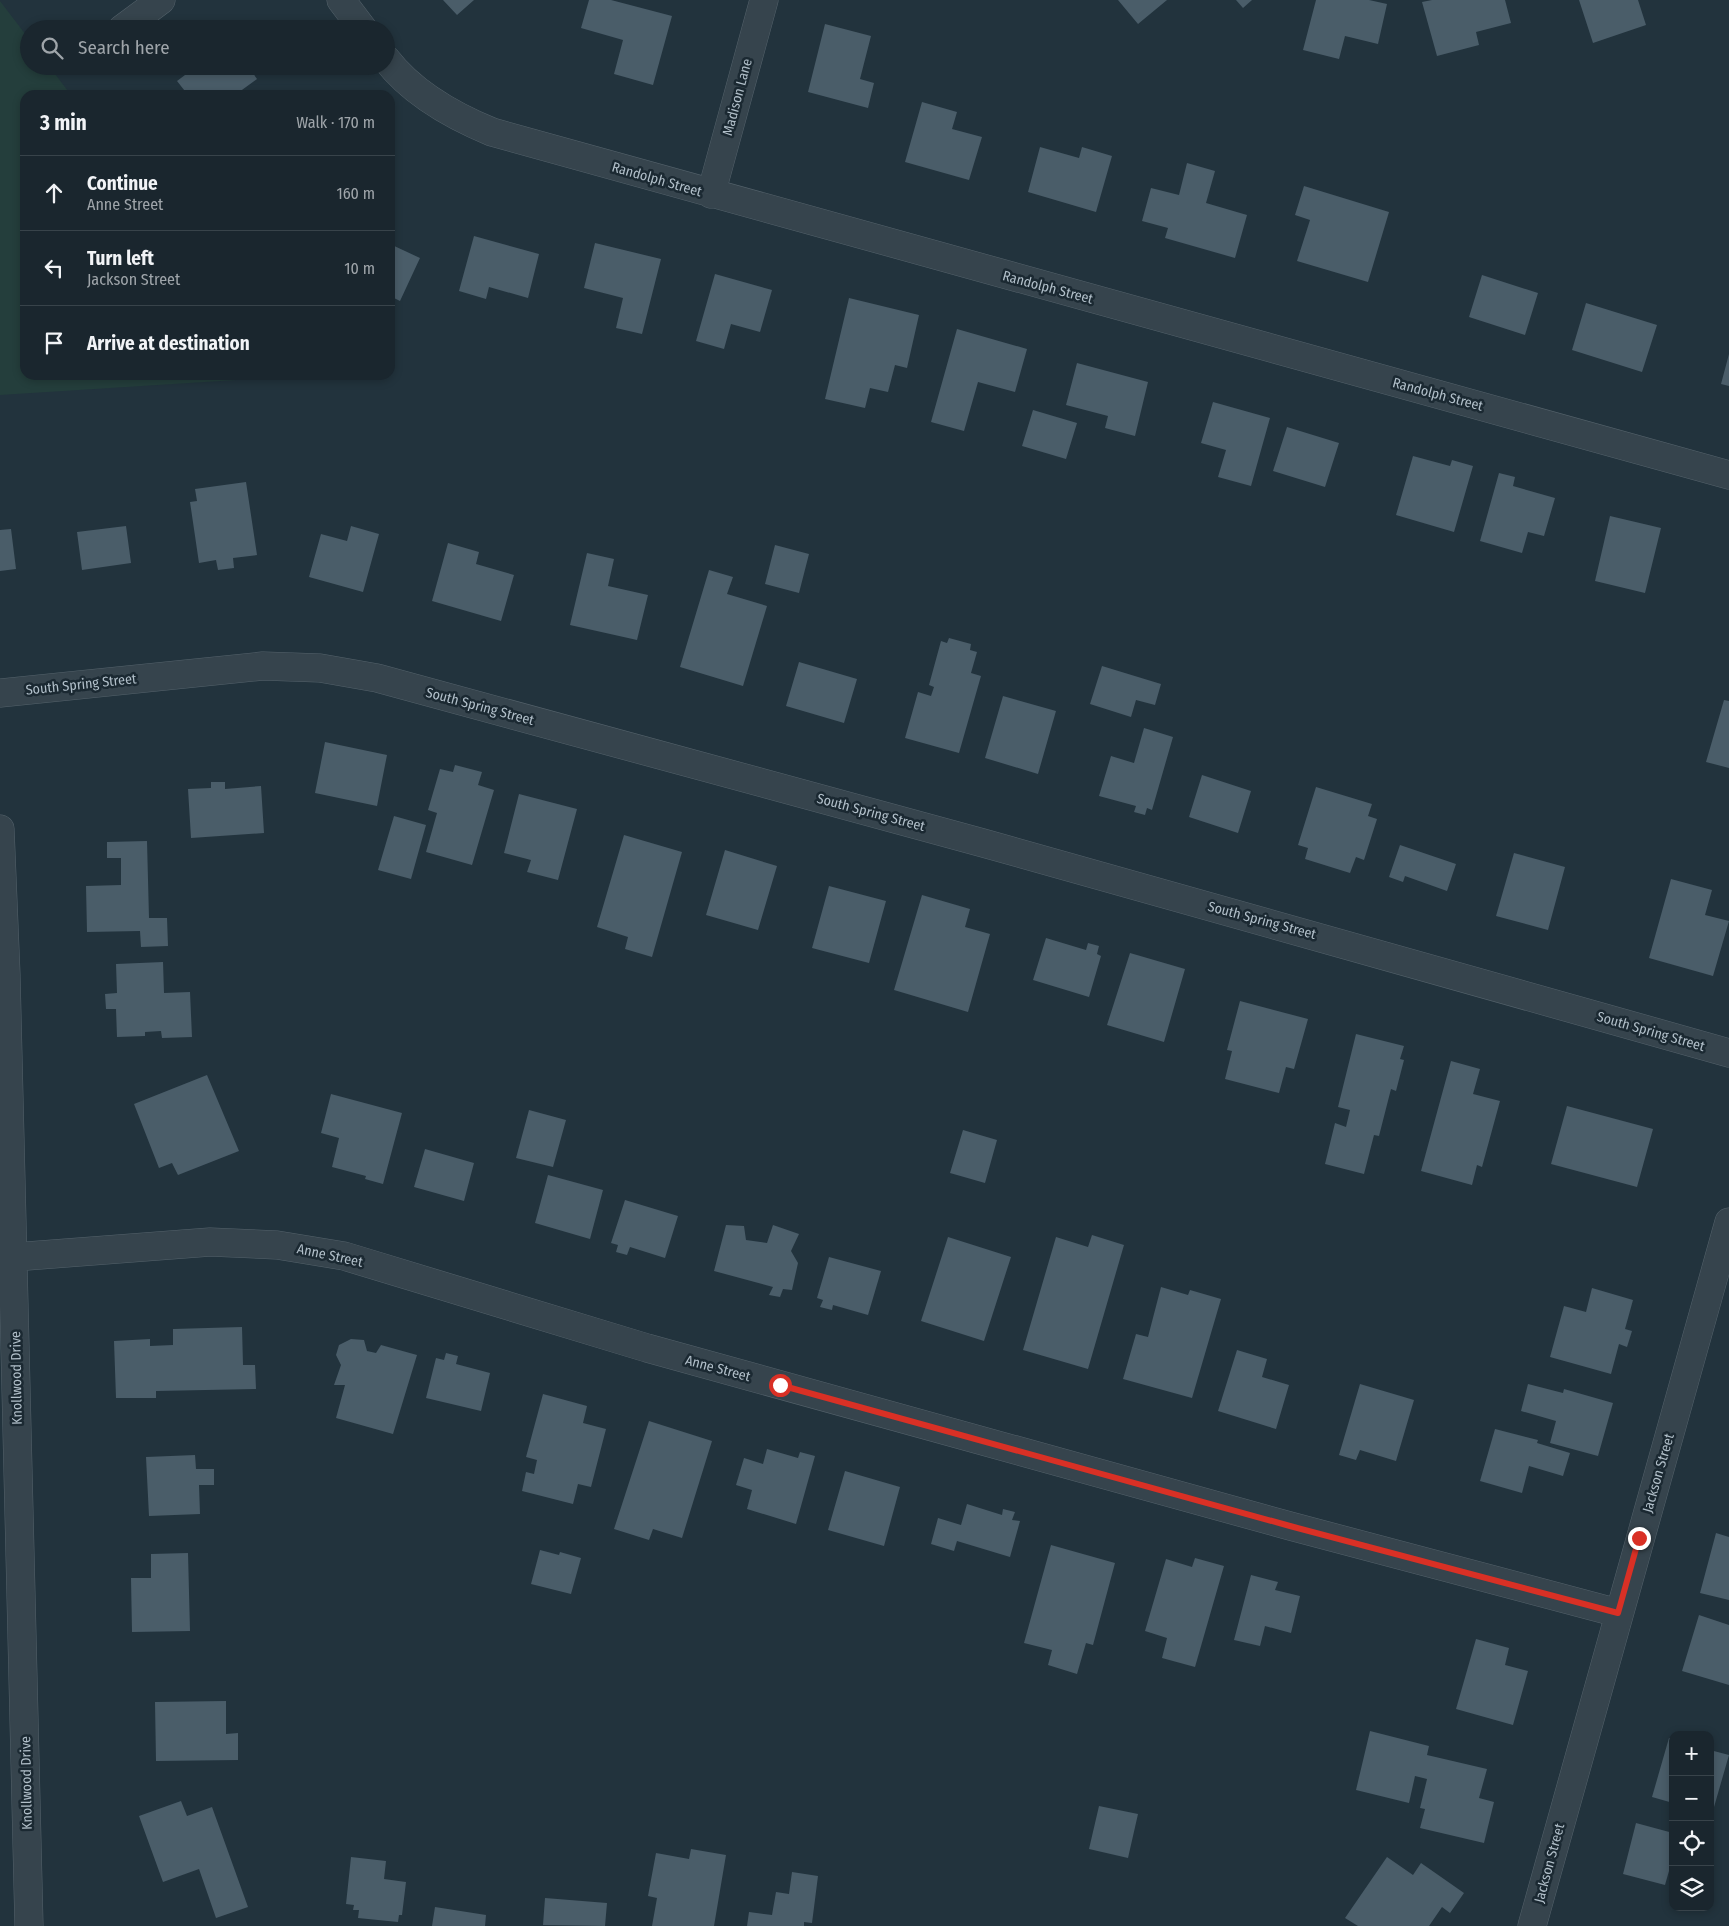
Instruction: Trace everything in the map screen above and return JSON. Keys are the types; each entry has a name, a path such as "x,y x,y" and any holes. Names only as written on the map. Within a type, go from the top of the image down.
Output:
{"street":[{"path":"134,20 161,0"},
{"path":"341,0 356,20"},
{"name":"Madison Lane","path":"711,194 764,0"},
{"name":"Randolph Street","path":"395,68 426,97 466,121 492,132 1729,475"},
{"name":"South Spring Street","path":"0,693 263,666 320,668 377,678 739,775 1306,932 1729,1053"},
{"name":"Knollwood Drive","path":"0,829 14,1257 29,1926"},
{"name":"Jackson Street","path":"1532,1926 1618,1613 1729,1222"},
{"name":"Anne Street","path":"14,1257 210,1242 277,1245 344,1256 666,1353 1261,1518 1618,1613"}],"green space":[{"path":"0,1 20,27 20,75 56,75 67,90 20,90 20,380 237,380 0,395"}],"building":[{"path":"443,0 474,0 457,15"},
{"path":"589,0 611,0 672,16 653,85 614,74 623,40 581,28"},
{"path":"1118,0 1167,0 1138,24"},
{"path":"1236,0 1252,0 1243,8"},
{"path":"1316,0 1369,0 1387,4 1378,44 1345,36 1339,59 1303,50"},
{"path":"1432,0 1505,0 1511,23 1476,32 1479,45 1437,56 1422,2"},
{"path":"1579,0 1638,0 1646,25 1593,43"},
{"path":"825,24 871,36 860,79 874,83 868,108 808,92"},
{"path":"185,75 254,75 257,79 242,90 184,90 177,81"},
{"path":"922,102 957,112 952,129 982,137 969,180 905,162"},
{"path":"1040,147 1079,158 1082,147 1112,156 1096,212 1028,192"},
{"path":"1187,163 1215,171 1206,203 1247,215 1235,258 1165,238 1168,228 1142,221 1151,188 1179,195"},
{"path":"1304,186 1389,212 1368,282 1297,261 1310,220 1295,215"},
{"path":"474,236 539,254 528,298 489,287 486,299 459,291"},
{"path":"595,243 661,259 642,334 616,328 623,298 584,288"},
{"path":"395,246 420,258 400,301 395,298"},
{"path":"715,274 772,290 760,332 731,324 724,349 696,341"},
{"path":"1482,275 1538,293 1525,335 1469,317"},
{"path":"849,298 919,315 907,368 895,365 888,392 870,388 865,408 825,399"},
{"path":"1586,303 1657,325 1642,372 1572,350"},
{"path":"957,329 1027,349 1015,392 978,382 964,431 931,422"},
{"path":"1729,354 1729,386 1721,384"},
{"path":"1077,363 1148,382 1135,436 1105,428 1108,416 1066,405"},
{"path":"1213,402 1270,418 1251,486 1218,477 1226,450 1201,443"},
{"path":"1033,410 1077,423 1066,459 1022,446"},
{"path":"1287,427 1339,443 1325,487 1273,471"},
{"path":"1413,456 1450,466 1452,460 1473,466 1454,532 1396,515"},
{"path":"1499,473 1515,477 1513,486 1555,498 1544,536 1528,532 1522,553 1480,541"},
{"path":"246,482 257,555 233,558 234,568 218,570 216,560 199,563 190,502 197,501 195,489"},
{"path":"1610,516 1661,528 1645,593 1595,581"},
{"path":"126,526 131,563 82,570 77,532"},
{"path":"351,526 379,534 363,592 309,577 321,534 347,541"},
{"path":"11,529 16,569 0,571 0,530"},
{"path":"448,543 479,552 476,564 514,575 501,621 432,601"},
{"path":"775,545 809,554 799,593 765,584"},
{"path":"587,553 614,559 608,586 648,595 637,640 570,625"},
{"path":"709,570 733,577 727,594 767,606 743,686 680,667"},
{"path":"949,638 971,644 970,650 977,652 971,673 981,676 959,753 905,738 918,692 931,696 934,687 929,685 941,641 947,643"},
{"path":"799,662 857,679 844,723 786,706"},
{"path":"1102,666 1161,684 1155,705 1136,700 1131,717 1090,704"},
{"path":"1003,696 1056,711 1038,774 985,758"},
{"path":"1724,700 1729,701 1729,768 1706,762"},
{"path":"1144,728 1173,737 1152,810 1147,808 1145,815 1134,812 1136,806 1099,796 1111,756 1134,763"},
{"path":"325,742 387,755 377,806 315,793"},
{"path":"455,765 482,772 478,785 494,790 472,865 426,852 437,813 428,810 440,769 453,772"},
{"path":"1202,775 1251,791 1238,833 1189,817"},
{"path":"211,782 225,782 225,789 261,786 264,833 191,838 188,789 211,788"},
{"path":"1316,787 1372,804 1368,816 1377,819 1364,860 1356,857 1350,873 1305,859 1308,848 1298,845"},
{"path":"519,794 577,809 558,880 527,872 531,860 504,853"},
{"path":"394,816 426,825 411,879 378,870"},
{"path":"624,835 682,852 652,957 625,949 628,937 597,927"},
{"path":"147,841 149,918 167,918 168,946 141,947 140,931 87,932 86,886 121,885 121,858 107,858 107,842"},
{"path":"1400,845 1456,864 1447,891 1405,876 1403,882 1389,877"},
{"path":"725,850 777,866 758,930 706,915"},
{"path":"1514,853 1565,867 1548,930 1496,916"},
{"path":"1671,879 1712,890 1705,915 1729,921 1713,976 1649,958"},
{"path":"829,886 886,901 869,963 812,948"},
{"path":"922,895 970,909 965,927 990,934 968,1012 894,990"},
{"path":"1046,938 1086,950 1088,943 1099,946 1097,954 1101,956 1089,997 1033,980"},
{"path":"1130,953 1185,969 1164,1042 1107,1025"},
{"path":"163,962 164,993 190,992 192,1037 162,1038 161,1031 145,1032 145,1036 117,1037 116,1009 106,1009 105,994 117,993 116,964"},
{"path":"1240,1001 1308,1019 1294,1069 1286,1067 1279,1093 1225,1079 1232,1051 1227,1050"},
{"path":"1356,1034 1404,1046 1400,1059 1404,1060 1396,1091 1391,1089 1379,1136 1374,1135 1364,1174 1325,1164 1335,1123 1346,1127 1350,1110 1338,1107"},
{"path":"1451,1061 1480,1069 1473,1094 1500,1101 1482,1167 1477,1165 1472,1185 1421,1171"},
{"path":"207,1075 239,1151 178,1175 172,1163 159,1168 134,1104"},
{"path":"331,1094 402,1113 383,1184 365,1179 366,1176 332,1167 339,1138 321,1133"},
{"path":"1567,1106 1653,1129 1637,1187 1551,1164"},
{"path":"529,1110 566,1120 553,1167 516,1158"},
{"path":"963,1130 997,1140 985,1183 950,1173"},
{"path":"425,1149 474,1163 464,1201 414,1187"},
{"path":"548,1175 603,1190 590,1239 535,1223"},
{"path":"625,1200 678,1216 665,1258 630,1247 627,1255 616,1252 618,1245 611,1243"},
{"path":"726,1225 744,1226 746,1240 767,1243 773,1225 799,1234 791,1251 798,1263 792,1290 783,1289 780,1297 769,1295 773,1287 714,1271"},
{"path":"1092,1235 1124,1245 1088,1369 1023,1350 1056,1237 1088,1247"},
{"path":"948,1237 1011,1257 984,1341 921,1321"},
{"path":"829,1257 881,1271 868,1315 833,1305 832,1310 820,1307 823,1300 817,1298"},
{"path":"1161,1287 1188,1295 1190,1290 1221,1299 1192,1398 1123,1379 1136,1334 1148,1337"},
{"path":"1592,1288 1633,1300 1625,1329 1632,1331 1627,1347 1619,1344 1611,1374 1550,1357 1564,1306 1586,1312"},
{"path":"242,1327 243,1365 255,1365 256,1389 156,1391 156,1398 116,1398 114,1341 150,1339 150,1346 173,1345 173,1329"},
{"path":"351,1339 364,1340 367,1351 376,1353 381,1345 417,1355 393,1434 336,1418 345,1385 334,1385 341,1365 336,1355 339,1345"},
{"path":"1237,1350 1267,1359 1262,1377 1289,1385 1276,1429 1218,1411"},
{"path":"446,1353 458,1356 456,1364 490,1373 481,1411 426,1398 436,1358 444,1360"},
{"path":"1360,1384 1414,1400 1396,1461 1360,1450 1356,1460 1339,1455"},
{"path":"1528,1384 1563,1393 1564,1389 1613,1403 1598,1456 1550,1443 1556,1421 1521,1411"},
{"path":"543,1394 587,1406 583,1423 606,1429 591,1487 578,1484 573,1504 522,1491 526,1472 534,1474 537,1460 526,1457"},
{"path":"649,1421 712,1441 682,1538 653,1529 649,1540 614,1529"},
{"path":"1495,1429 1538,1440 1537,1443 1570,1453 1563,1476 1529,1466 1522,1493 1480,1481"},
{"path":"767,1449 798,1458 800,1452 815,1456 796,1524 747,1509 752,1490 736,1485 744,1458 763,1464"},
{"path":"195,1455 196,1469 214,1469 214,1485 199,1485 200,1514 149,1516 146,1457"},
{"path":"845,1471 900,1487 884,1546 828,1530"},
{"path":"967,1504 1002,1515 1003,1509 1015,1512 1012,1520 1020,1521 1010,1557 957,1541 954,1551 931,1544 938,1518 961,1525"},
{"path":"1716,1533 1729,1537 1729,1600 1700,1593"},
{"path":"1051,1545 1115,1563 1093,1645 1086,1643 1077,1674 1048,1665 1052,1650 1024,1643"},
{"path":"540,1550 559,1555 560,1552 581,1558 571,1594 531,1584"},
{"path":"188,1553 190,1631 132,1632 131,1578 151,1578 151,1554"},
{"path":"1195,1558 1224,1566 1195,1667 1162,1658 1167,1638 1145,1631 1166,1559 1192,1567"},
{"path":"1251,1575 1278,1582 1275,1590 1300,1596 1291,1633 1265,1626 1260,1646 1234,1640"},
{"path":"1699,1615 1729,1625 1729,1685 1682,1671"},
{"path":"1476,1639 1509,1648 1505,1665 1528,1671 1513,1725 1456,1709"},
{"path":"226,1701 226,1734 238,1733 238,1760 156,1761 155,1702"},
{"path":"1370,1731 1429,1746 1427,1755 1487,1769 1479,1798 1494,1802 1484,1843 1420,1828 1425,1809 1420,1808 1427,1779 1415,1776 1409,1803 1356,1790"},
{"path":"1669,1738 1669,1802 1652,1797"},
{"path":"1714,1751 1729,1755 1714,1807"},
{"path":"181,1801 187,1816 212,1807 248,1907 216,1918 199,1869 163,1882 139,1816"},
{"path":"1099,1806 1138,1814 1128,1858 1089,1849"},
{"path":"1636,1823 1669,1832 1669,1871 1665,1885 1623,1874"},
{"path":"691,1849 726,1855 714,1926 652,1926 657,1898 648,1896 656,1853 689,1859"},
{"path":"351,1857 386,1861 384,1879 406,1882 402,1915 399,1915 398,1922 358,1918 359,1910 353,1910 354,1905 346,1904"},
{"path":"1387,1857 1413,1875 1421,1863 1464,1893 1450,1913 1442,1907 1429,1926 1358,1926 1345,1918"},
{"path":"792,1872 818,1876 812,1923 804,1922 804,1926 747,1926 749,1912 772,1915 776,1892 789,1894"},
{"path":"545,1898 607,1903 605,1926 543,1925"},
{"path":"435,1907 486,1915 485,1926 432,1926"}],"route":[{"path":"780,1385 1290,1526 1618,1613 1639,1538"}]}
